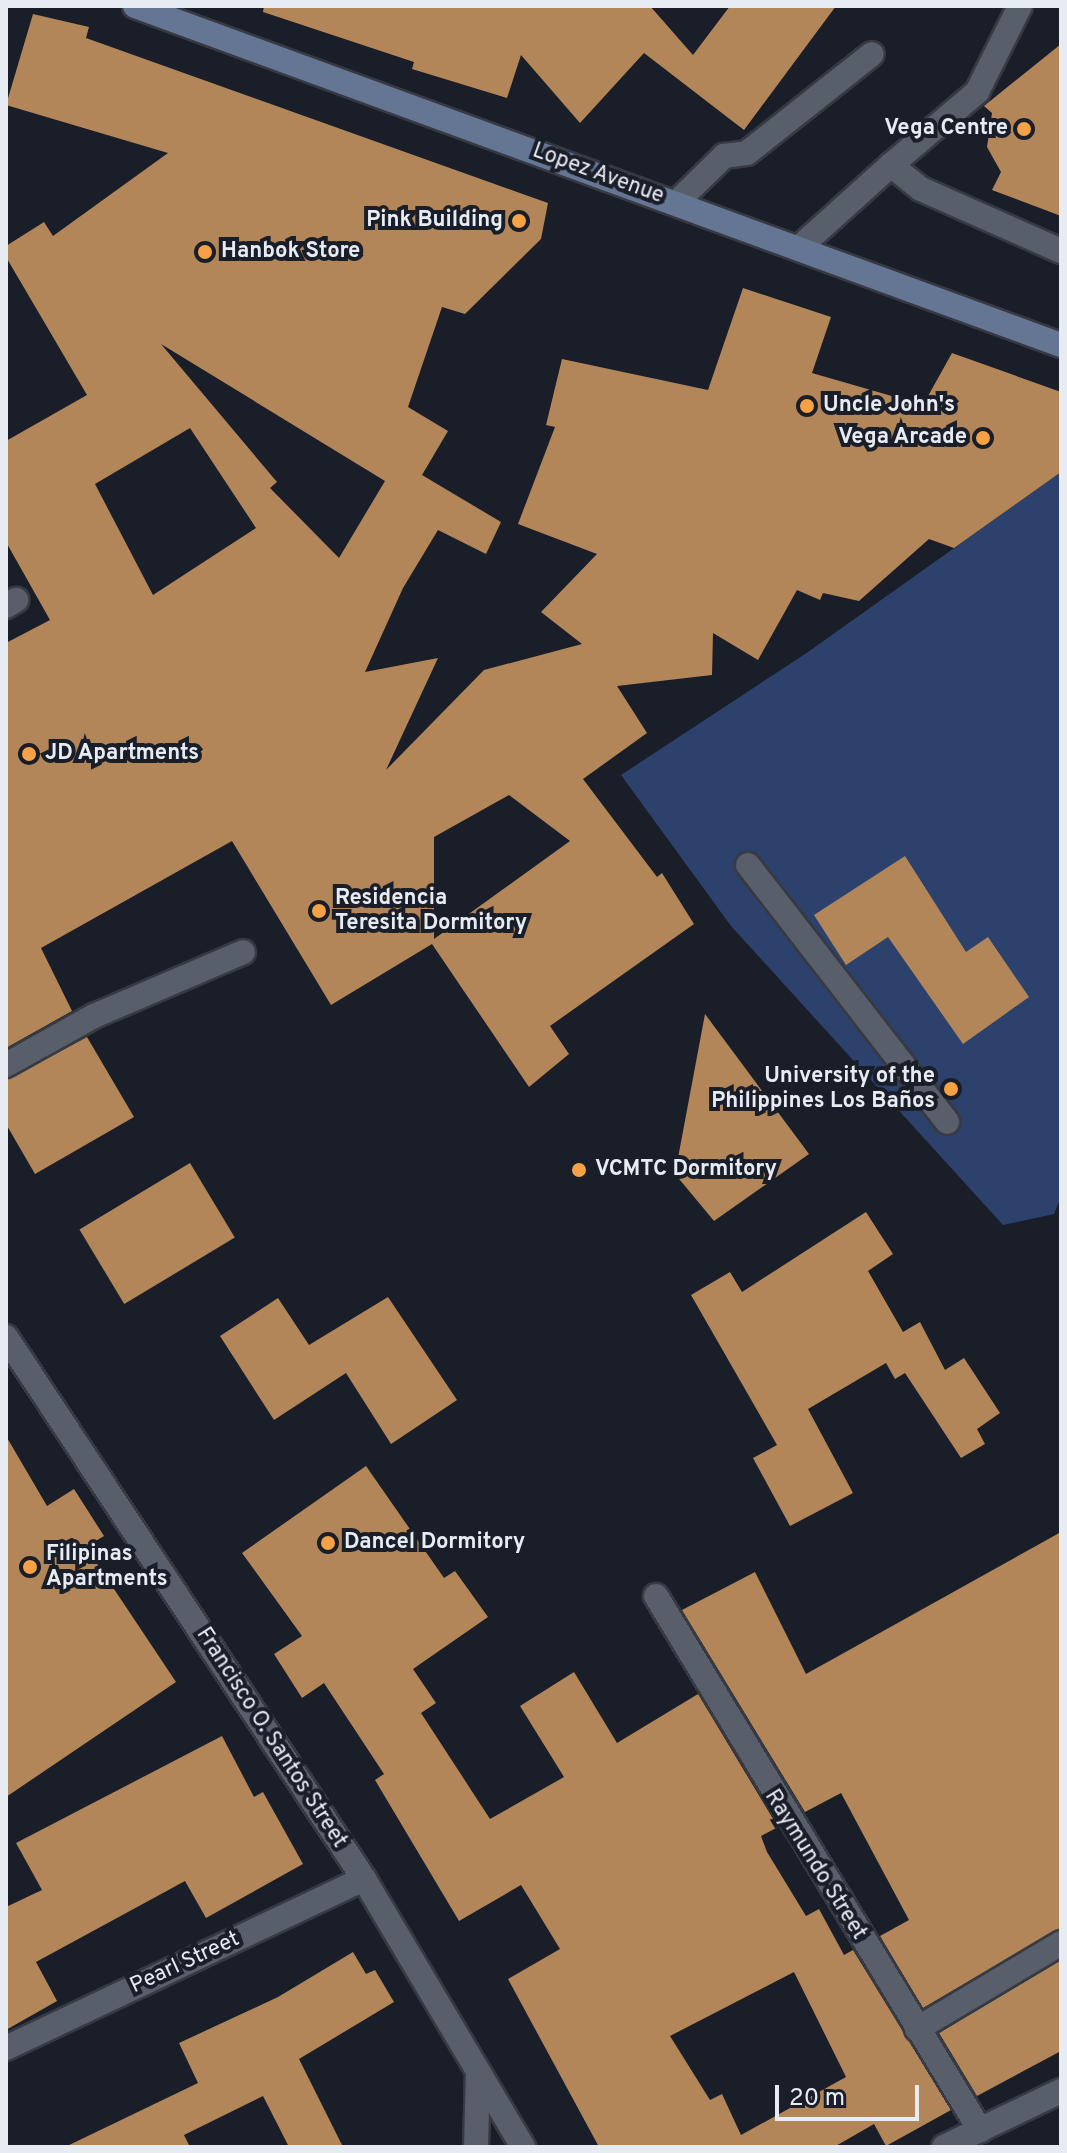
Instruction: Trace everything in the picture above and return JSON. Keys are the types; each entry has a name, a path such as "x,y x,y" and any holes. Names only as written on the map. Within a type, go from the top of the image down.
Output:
{"main road":[{"name":"Lopez Avenue","path":"135,6 801,246 1061,345"}],"street":[{"path":"801,246 977,92 1020,6"},
{"path":"677,202 724,156 747,153 872,54"},
{"path":"891,165 921,189 1061,251"},
{"path":"748,865 947,1122"},
{"path":"6,1065 94,1016 243,952"},
{"name":"Francisco O. Santos Street","path":"6,1337 364,1879 523,2147"},
{"name":"Raymundo Street","path":"656,1596 980,2130"},
{"name":"Pearl Street","path":"6,2048 364,1879"},
{"path":"917,2029 1061,1943"},
{"path":"476,2147 478,2072"},
{"path":"944,2147 1061,2091"}],"shaded area":[{"name":"University of the Philippines Los Baños","path":"1061,472 1061,1197 1054,1214 1003,1225 731,926 621,775 808,652"}],"building":[{"path":"264,6 650,6 693,55 730,6 836,6 744,130 644,53 580,123 521,55 507,98 412,69 414,62 263,12"},
{"path":"33,14 89,27 86,38 548,203 541,239 465,314 442,307 408,407 448,431 422,475 501,522 486,554 438,530 403,588 365,672 438,658 386,770 484,670 582,644 541,612 597,554 518,524 555,427 546,425 562,359 708,390 743,288 831,317 812,373 923,405 952,353 1061,392 1061,472 954,548 929,539 859,601 823,593 820,600 797,590 758,660 713,633 712,675 617,686 647,733 583,779 657,877 662,873 694,924 550,1026 569,1054 529,1087 432,944 331,1005 232,841 41,948 72,1011 6,1048 6,643 50,620 6,542 6,441 87,395 6,257 6,246 44,222 53,236 168,153 6,105","holes":["161,344 385,481 339,558 270,488 277,482","190,428 256,528 153,595 95,484","509,795 570,841 434,939 434,837"]},
{"name":"Vega Centre","path":"1061,44 1061,216 992,190 1001,172 987,147 992,113 984,106"},
{"path":"905,856 966,952 988,937 1029,997 963,1044 888,937 846,965 814,915"},
{"path":"705,1014 809,1154 714,1221 675,1174"},
{"path":"87,1037 134,1117 35,1174 6,1124 6,1080"},
{"path":"190,1163 235,1238 124,1304 79,1229"},
{"path":"866,1212 893,1254 868,1271 903,1332 920,1322 945,1370 964,1358 1000,1413 977,1429 985,1444 961,1458 905,1373 895,1379 886,1363 808,1409 853,1493 790,1526 753,1458 777,1445 691,1295 730,1272 742,1292"},
{"path":"388,1297 457,1400 391,1444 346,1373 274,1420 220,1336 278,1298 309,1345"},
{"path":"6,1436 47,1506 74,1489 104,1536 86,1547 176,1682 6,1797"},
{"path":"366,1466 444,1578 455,1571 488,1617 413,1669 436,1703 421,1713 490,1819 564,1777 520,1706 574,1672 617,1743 698,1694 778,1827 761,1836 767,1852 806,1916 819,1909 844,1955 853,1950 951,2110 886,2146 874,2124 834,2147 599,2147 508,1979 560,1949 521,1885 459,1921 375,1780 384,1774 324,1683 302,1698 274,1654 302,1636 242,1553","holes":["794,1972 846,2077 741,2135 722,2094 710,2100 670,2036"]},
{"path":"1061,1532 1061,1928 923,2008 880,1936 909,1920 841,1793 805,1812 682,1610 755,1572 806,1674"},
{"path":"222,1736 254,1797 263,1792 303,1864 206,1918 185,1881 36,1962 57,2001 6,2030 6,1907 42,1890 16,1843"},
{"path":"353,1952 366,1974 375,1970 394,2002 299,2059 343,2147 289,2147 263,2096 184,2135 190,2147 65,2147 198,2083 179,2043 278,1997"},
{"path":"1061,1960 1061,2051 977,2096 939,2033"}],"place":[{"name":"Vega Centre","path":"1024,129"},
{"name":"Pink Building","path":"519,221"},
{"name":"Hanbok Store","path":"205,252"},
{"name":"Uncle John's","path":"807,406"},
{"name":"Vega Arcade","path":"983,438"},
{"name":"JD Apartments","path":"29,754"},
{"name":"Residencia Teresita Dormitory","path":"319,911"},
{"name":"University of the Philippines Los Baños","path":"951,1089"},
{"name":"VCMTC Dormitory","path":"579,1170"},
{"name":"Dancel Dormitory","path":"328,1543"},
{"name":"Filipinas Apartments","path":"30,1567"}]}
